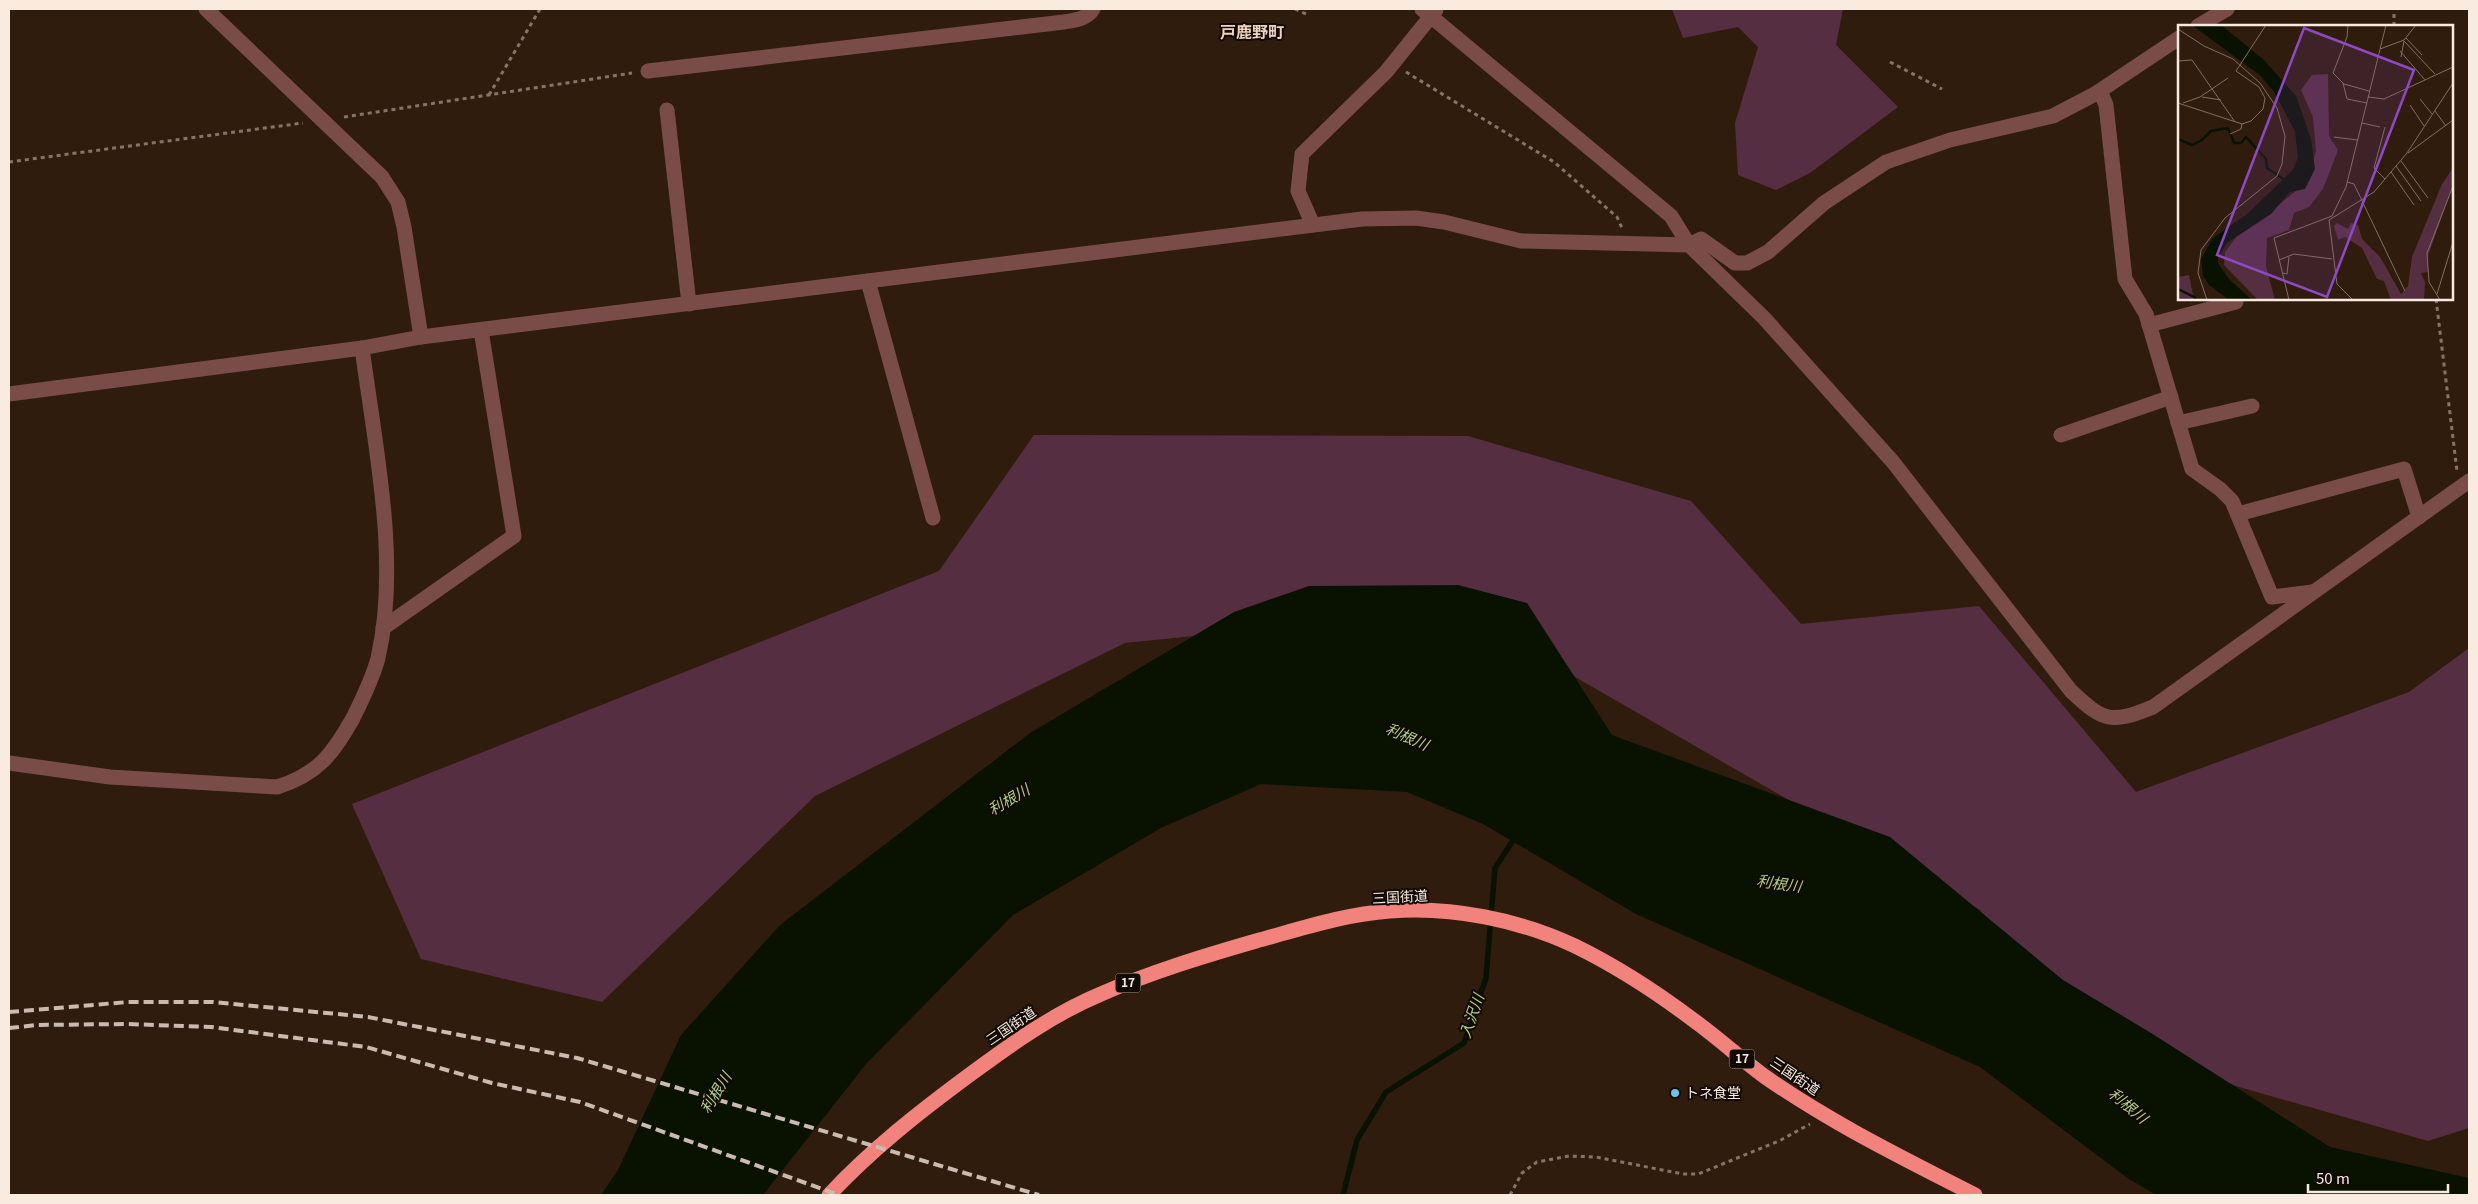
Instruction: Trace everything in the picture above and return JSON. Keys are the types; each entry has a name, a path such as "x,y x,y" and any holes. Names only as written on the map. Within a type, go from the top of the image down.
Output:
{"highway":[{"name":"三国街道","path":"828,1195 856,1166 893,1133 953,1087 1049,1020 1099,994 1150,974 1227,949 1341,919 1389,911 1413,910 1449,911 1487,918 1545,934 1576,947 1617,969 1690,1017 1764,1075 1825,1116 1879,1147 1975,1195"}],"street":[{"path":"206,9 382,177 398,202 421,337"},
{"path":"648,71 1064,22 1084,17 1093,9"},
{"path":"2200,25 2227,9"},
{"path":"1313,225 1298,191 1302,154 1393,63 1430,11 1671,216 1689,245 1764,318 1893,462 2071,692 2093,711 2109,718 2127,717 2153,707 2464,485"},
{"path":"9,394 362,348 421,337 1362,219 1416,218 1444,222 1522,241 1689,245 1701,238 1735,263 1747,264 1768,252 1824,203 1886,162 1950,140 2053,116 2100,91 2178,39"},
{"path":"2100,91 2106,105 2125,279 2146,314 2192,469 2220,489 2232,501 2272,597 2314,592"},
{"path":"667,110 689,304"},
{"path":"868,281 933,518"},
{"path":"2149,325 2236,302"},
{"path":"383,628 514,536 481,330"},
{"path":"9,763 110,777 245,786 277,786 293,782 324,763 342,738 377,660 383,628 387,543 362,348"},
{"path":"2060,435 2170,397"},
{"path":"2178,423 2252,406"},
{"path":"2238,514 2404,468 2419,517"}],"path":[{"path":"489,95 540,9"},
{"path":"1295,9 1306,14"},
{"path":"2394,9 2394,25"},
{"path":"1890,62 1942,89"},
{"path":"1393,63 1554,162 1617,217 1631,243"},
{"path":"2436,300 2464,485"},
{"path":"1510,1195 1522,1173 1537,1162 1569,1156 1596,1157 1683,1174 1698,1174 1779,1141 1825,1116"}],"shaded area":[{"path":"1672,9 1843,9 1836,45 1898,107 1810,173 1776,190 1738,175 1735,123 1758,47 1738,27 1683,38"},
{"path":"1034,435 1468,436 1691,501 1801,624 1979,606 2136,792 2409,692 2469,648 2469,1128 2428,1141 2243,1088 2077,1037 1980,910 1457,609 1125,643 815,796 602,1002 421,959 352,804 939,571"}],"water":[{"name":"利根川","path":"1458,585 1527,603 1612,735 1890,837 2063,980 2151,1033 2330,1147 2469,1178 2469,1195 2156,1195 2126,1177 1980,1067 1636,914 1483,824 1407,792 1261,784 1161,828 1013,915 866,1064 763,1195 601,1195 618,1170 681,1035 780,925 1030,733 1234,612 1309,586"}],"waterway":[{"name":"入沢川","path":"1343,1195 1357,1140 1386,1092 1464,1043 1486,978 1495,868 1516,836"}],"railway":[{"path":"9,1012 128,1002 213,1002 368,1017 577,1058 1039,1195"},
{"path":"9,1028 37,1025 127,1024 211,1027 366,1047 492,1083 580,1102 839,1195"}],"place":[{"name":"トネ食堂","path":"1675,1093"}],"district":[{"name":"戸鹿野町","path":"1252,32"}]}
